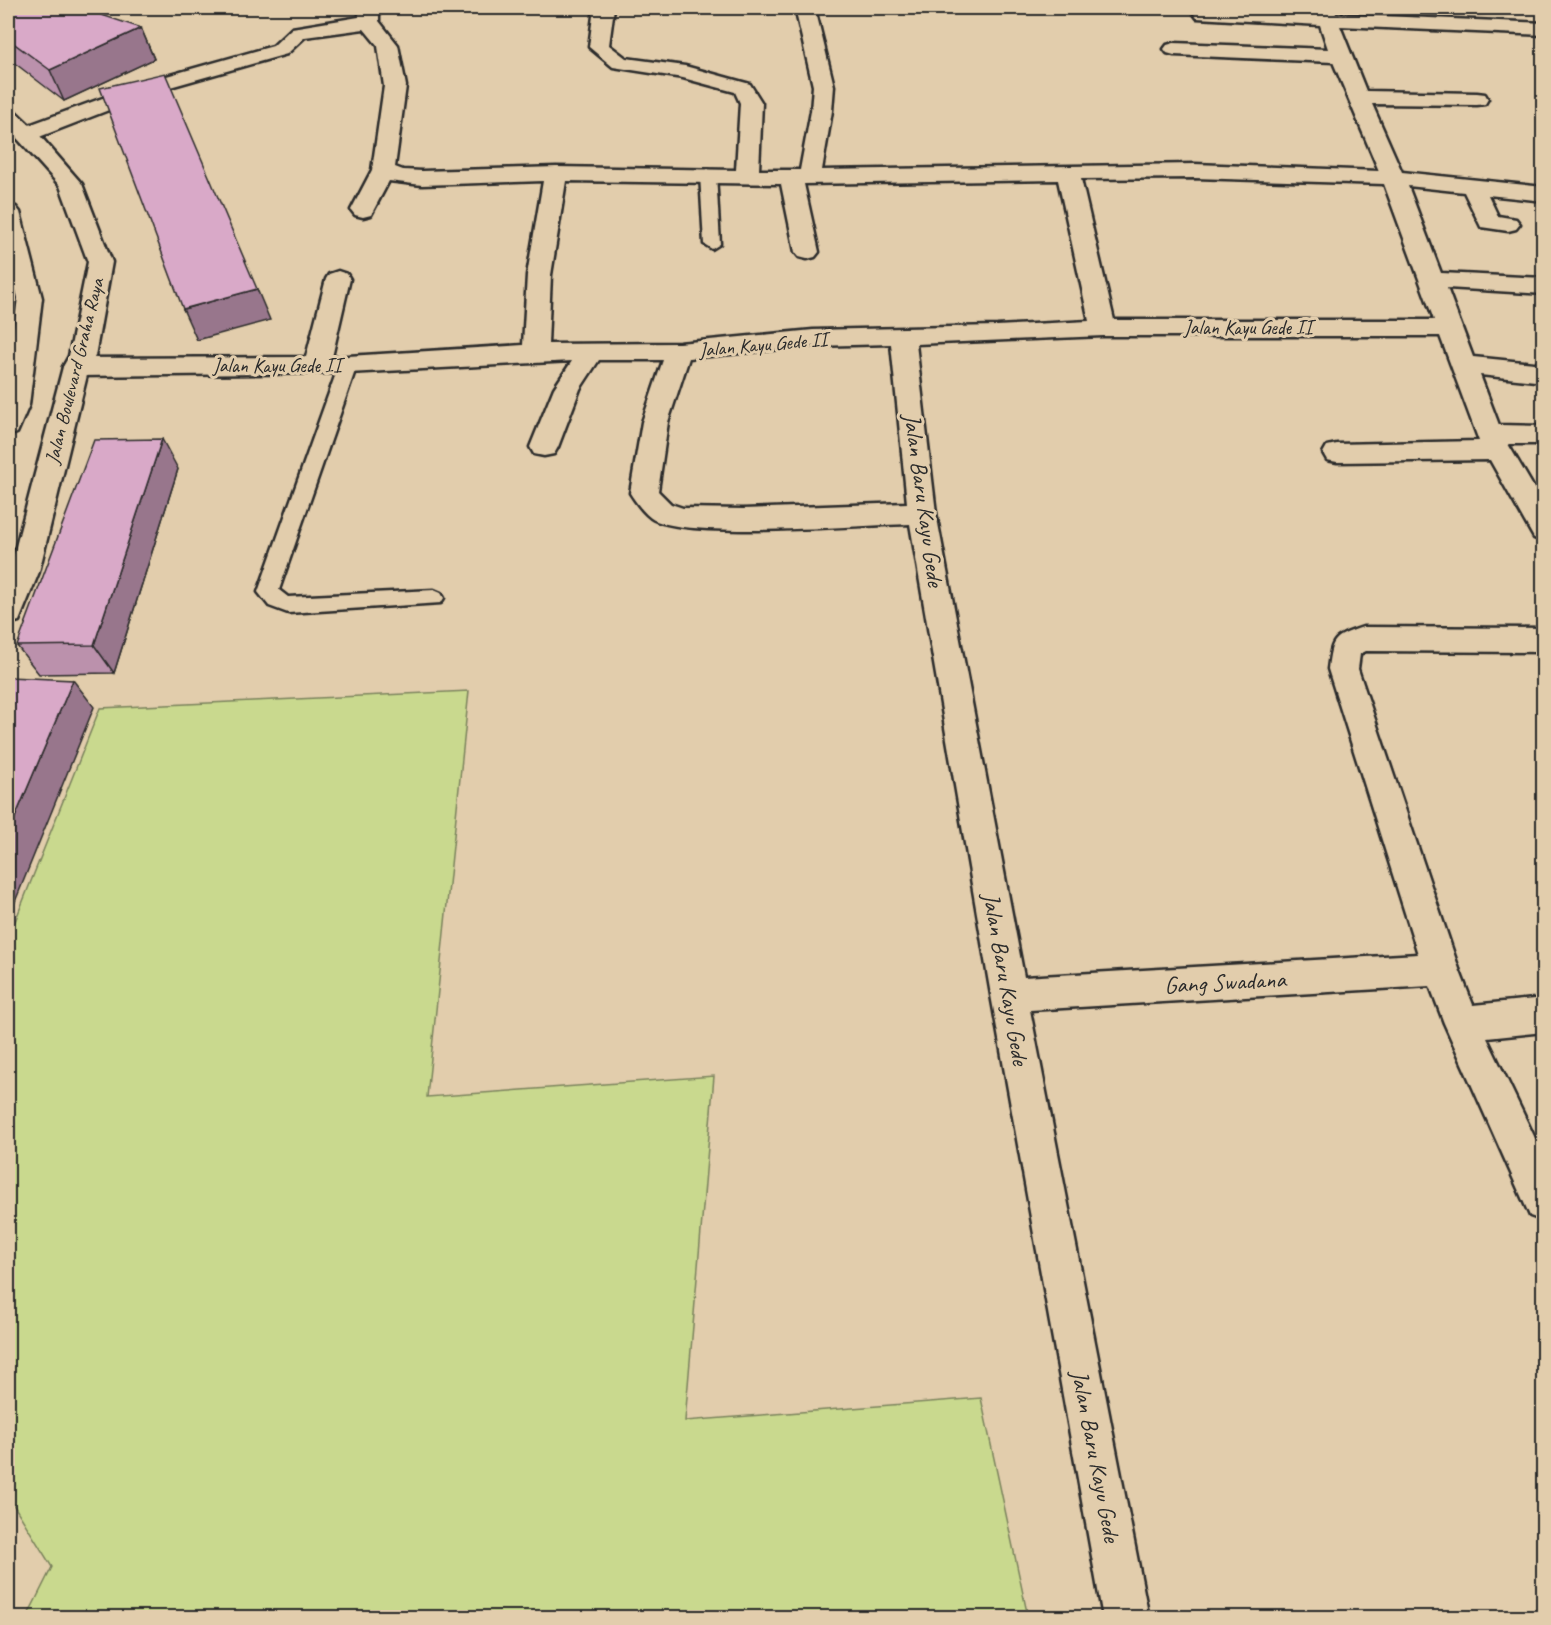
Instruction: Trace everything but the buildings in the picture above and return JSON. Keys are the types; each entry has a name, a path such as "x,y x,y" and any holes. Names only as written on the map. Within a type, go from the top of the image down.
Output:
{"street":[{"path":"604,8 599,47 620,63 685,72 743,88 751,104 747,175"},
{"path":"805,8 808,29 822,77 820,113 800,176 807,252"},
{"path":"1204,14 1326,13 1544,29"},
{"path":"1326,13 1341,56 1393,178 1493,442 1544,531"},
{"path":"17,125 189,74 280,50 299,32 369,15 388,45 395,86 383,170 363,210"},
{"path":"1174,49 1341,56"},
{"path":"1359,97 1477,99"},
{"name":"Jalan Boulevard Graha Raya","path":"8,613 24,572 76,367 82,356 100,262 71,184 17,125"},
{"path":"383,170 399,177 556,174 800,176 1195,171 1393,178 1544,194"},
{"path":"1068,172 1102,328"},
{"path":"535,353 539,275 556,174"},
{"path":"1473,186 1489,222 1508,224"},
{"name":"Jalan Boulevard Graha Raya","path":"8,212 30,298 10,413"},
{"path":"317,365 338,279"},
{"path":"1430,280 1544,286"},
{"name":"Jalan Kayu Gede II","path":"76,367 216,364 348,365 535,353 679,351 813,338 903,337 1102,328 1449,328"},
{"name":"Jalan Baru Kayu Gede","path":"903,337 922,513 1009,995 1126,1617"},
{"path":"679,351 655,423 644,493 661,511 683,518 743,519 922,513"},
{"path":"544,447 567,388 591,353"},
{"path":"1465,366 1544,373"},
{"path":"1337,453 1493,442 1544,435"},
{"path":"1544,640 1363,639 1346,646 1343,669 1441,969 1462,1023 1544,1202"},
{"name":"Gang Swadana","path":"1009,995 1441,969"},
{"path":"1462,1023 1544,1015"}],"lane":[{"path":"708,174 712,244"},
{"path":"348,365 268,592 276,601 288,605 434,597"}],"green space":[{"path":"469,691 427,1097 714,1076 685,1421 981,1398 1028,1617 27,1617 52,1567 8,1496 8,939 100,708"}]}
